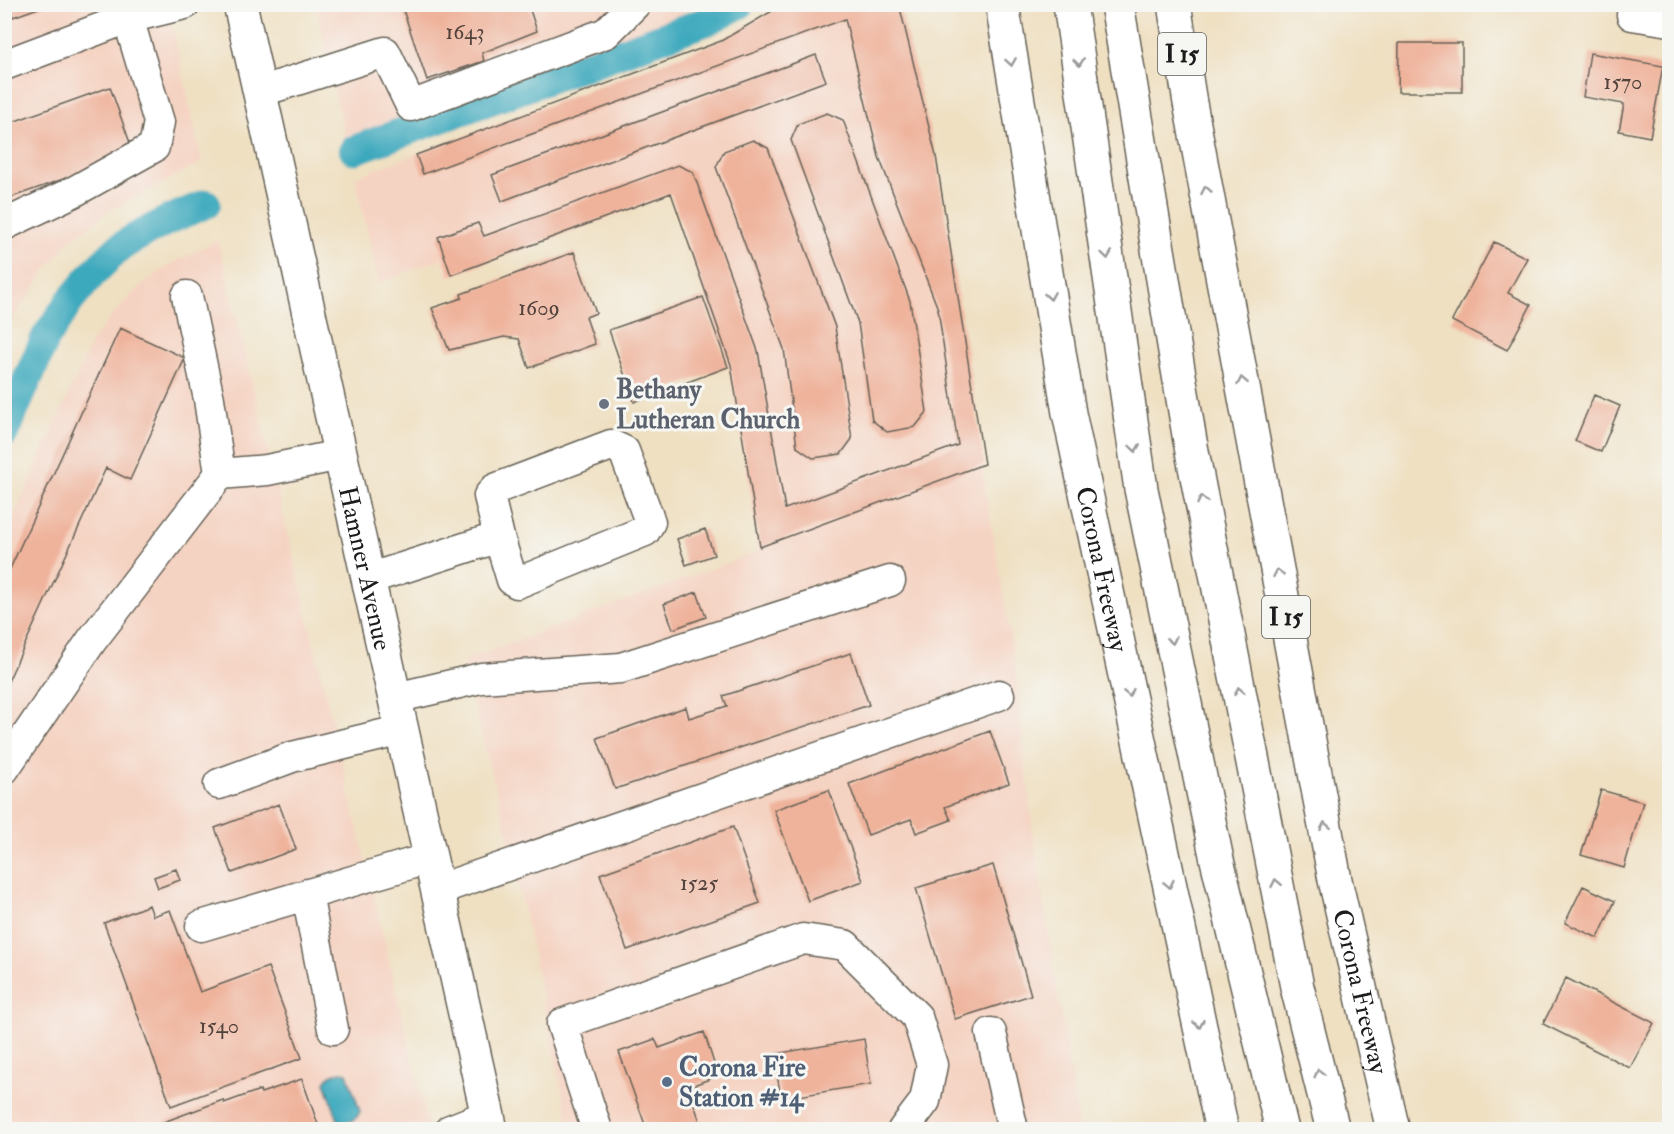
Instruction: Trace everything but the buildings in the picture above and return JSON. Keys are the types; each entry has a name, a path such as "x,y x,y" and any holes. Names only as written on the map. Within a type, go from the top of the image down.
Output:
{"main road":[{"name":"Hamner Avenue","path":"240,4 489,1122"},
{"name":"Corona Freeway","path":"1002,4 1069,413 1222,1130"},
{"path":"1070,4 1141,489 1217,860 1282,1130"},
{"path":"1117,4 1190,441 1297,987 1333,1130"},
{"name":"Corona Freeway","path":"1174,4 1192,114 1335,880 1393,1130"}],"lane":[{"path":"4,65 126,11 185,4"},
{"path":"259,92 385,52 411,106 606,33 635,4"},
{"path":"4,225 84,187 154,147 159,123 126,11"},
{"path":"1632,15 1670,21"},
{"path":"4,769 92,640 220,474 209,399 187,296"},
{"path":"611,445 624,451 650,522 645,531 517,583 512,580 499,537 489,496 495,489 611,445"},
{"path":"220,474 267,470 340,455"},
{"path":"368,579 499,537"},
{"path":"395,698 481,678 621,668 890,581"},
{"path":"437,890 999,695"},
{"path":"219,784 292,757 402,730"},
{"path":"201,926 430,858"},
{"path":"307,894 333,1029"},
{"path":"597,1130 562,1024 803,939 845,945 917,1017 932,1065 925,1101 903,1130"},
{"path":"991,1033 1013,1130"},
{"path":"450,1130 489,1122"}],"shaded area":[{"path":"681,4 686,17 346,142 316,5"},
{"path":"5,5 168,5 202,163 109,211 70,240 46,270 5,331"},
{"path":"783,5 899,5 935,151 985,466 982,468 1015,666 1033,835 1079,1129 570,1129 507,831 462,661 760,551 728,364 670,195 449,277 442,258 379,283 355,177 721,40"},
{"path":"218,240 429,1129 5,1130 5,536 93,339 140,286 168,266"}],"water":[{"path":"347,1073 360,1111 357,1117 348,1122 338,1120 325,1082 331,1075"}],"waterway":[{"path":"354,150 707,21 740,4"},
{"path":"4,433 46,337 70,301 95,271 119,248 133,239 168,220 206,204"}],"place":[{"name":"Bethany Lutheran Church","path":"604,404"},
{"name":"Corona Fire Station #14","path":"667,1082"}]}
